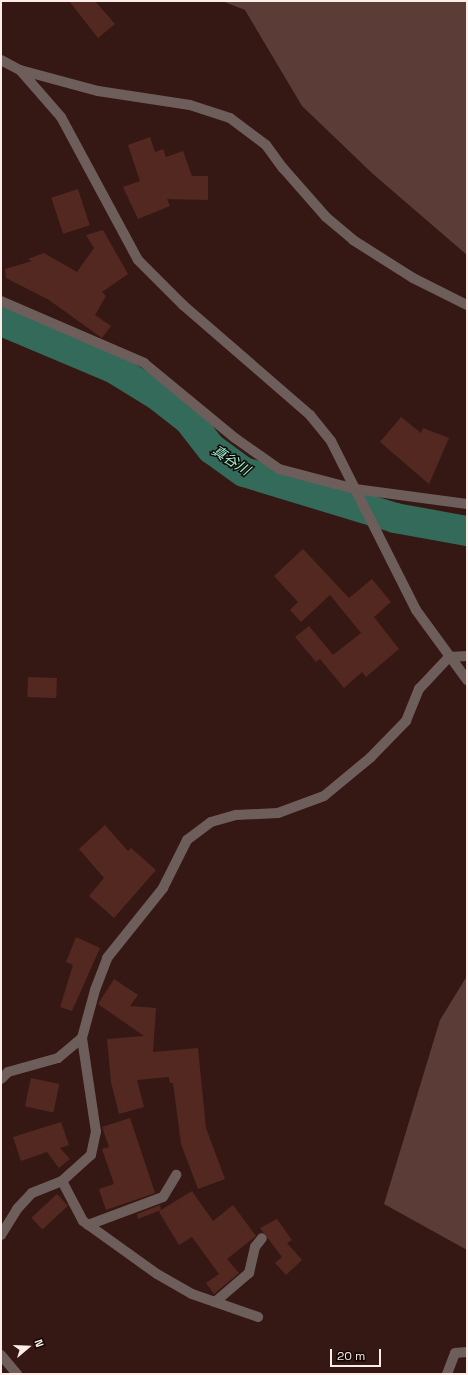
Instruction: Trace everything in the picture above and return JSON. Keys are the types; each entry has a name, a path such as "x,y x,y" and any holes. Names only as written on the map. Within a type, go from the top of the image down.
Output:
{"street":[{"path":"1,60 20,70 98,91 190,104 230,118 266,145 283,168 326,217 352,240 413,278 467,305"},
{"path":"20,70 61,117 138,260 183,305 310,415 331,441 416,610 467,680"},
{"path":"1,301 144,363 235,438 279,469 355,489 467,504"},
{"path":"1,1235 17,1209 32,1193 62,1181 91,1155 96,1132 82,1038 95,990 107,958 163,888 187,840 212,822 236,815 278,814 324,796 370,758 406,721 419,689 449,657 467,656"},
{"path":"1,1079 8,1072 58,1058 82,1038"},
{"path":"88,1225 164,1196 176,1175"},
{"path":"62,1181 83,1221 157,1274 192,1294 258,1317"},
{"path":"215,1302 249,1273 255,1247 262,1238"},
{"path":"447,1374 455,1353 467,1352"},
{"path":"1,1355 17,1374"}],"shaded area":[{"path":"222,1 467,1 467,255 373,174 302,106 245,10"},
{"path":"467,976 467,1250 384,1204 440,1020"}],"building":[{"path":"69,1 95,1 115,24 98,38"},
{"path":"150,137 155,152 163,149 166,157 183,151 192,176 208,176 208,200 167,199 170,206 138,219 123,187 140,181 128,145"},
{"path":"78,189 90,225 63,234 51,198"},
{"path":"103,230 128,274 102,292 106,296 95,315 111,326 102,338 49,300 6,278 5,269 32,261 28,259 44,253 77,272 94,248 86,235"},
{"path":"401,417 421,433 423,428 449,438 429,484 380,442"},
{"path":"303,549 349,598 372,579 391,602 374,617 399,649 366,677 362,672 344,688 320,659 316,662 295,637 309,626 333,655 361,633 330,595 301,622 290,610 298,602 274,576"},
{"path":"28,677 57,678 56,698 27,697"},
{"path":"105,825 128,851 131,848 156,870 114,918 89,896 104,878 79,849"},
{"path":"76,937 100,948 72,1011 60,1007 73,965 66,962"},
{"path":"114,979 138,995 130,1006 156,1008 153,1052 198,1048 206,1128 225,1179 198,1189 181,1144 173,1083 170,1083 169,1077 137,1080 144,1107 119,1114 111,1082 107,1039 144,1036 98,1004"},
{"path":"31,1078 59,1084 53,1112 25,1106"},
{"path":"130,1118 155,1193 106,1210 99,1189 114,1184 102,1149 109,1147 102,1127"},
{"path":"61,1122 69,1145 60,1148 70,1159 59,1168 47,1152 21,1161 13,1137"},
{"path":"192,1191 213,1221 233,1205 256,1236 227,1259 239,1273 214,1294 206,1283 219,1274 192,1237 179,1245 159,1212"},
{"path":"57,1194 68,1206 42,1230 31,1218"},
{"path":"160,1205 161,1210 138,1219 137,1214"},
{"path":"277,1219 292,1240 287,1243 302,1260 286,1275 275,1263 282,1257 260,1228"}],"waterway":[{"name":"真谷川","path":"1,321 113,368 157,395 189,420 212,449 244,472 395,518 467,531"}]}
